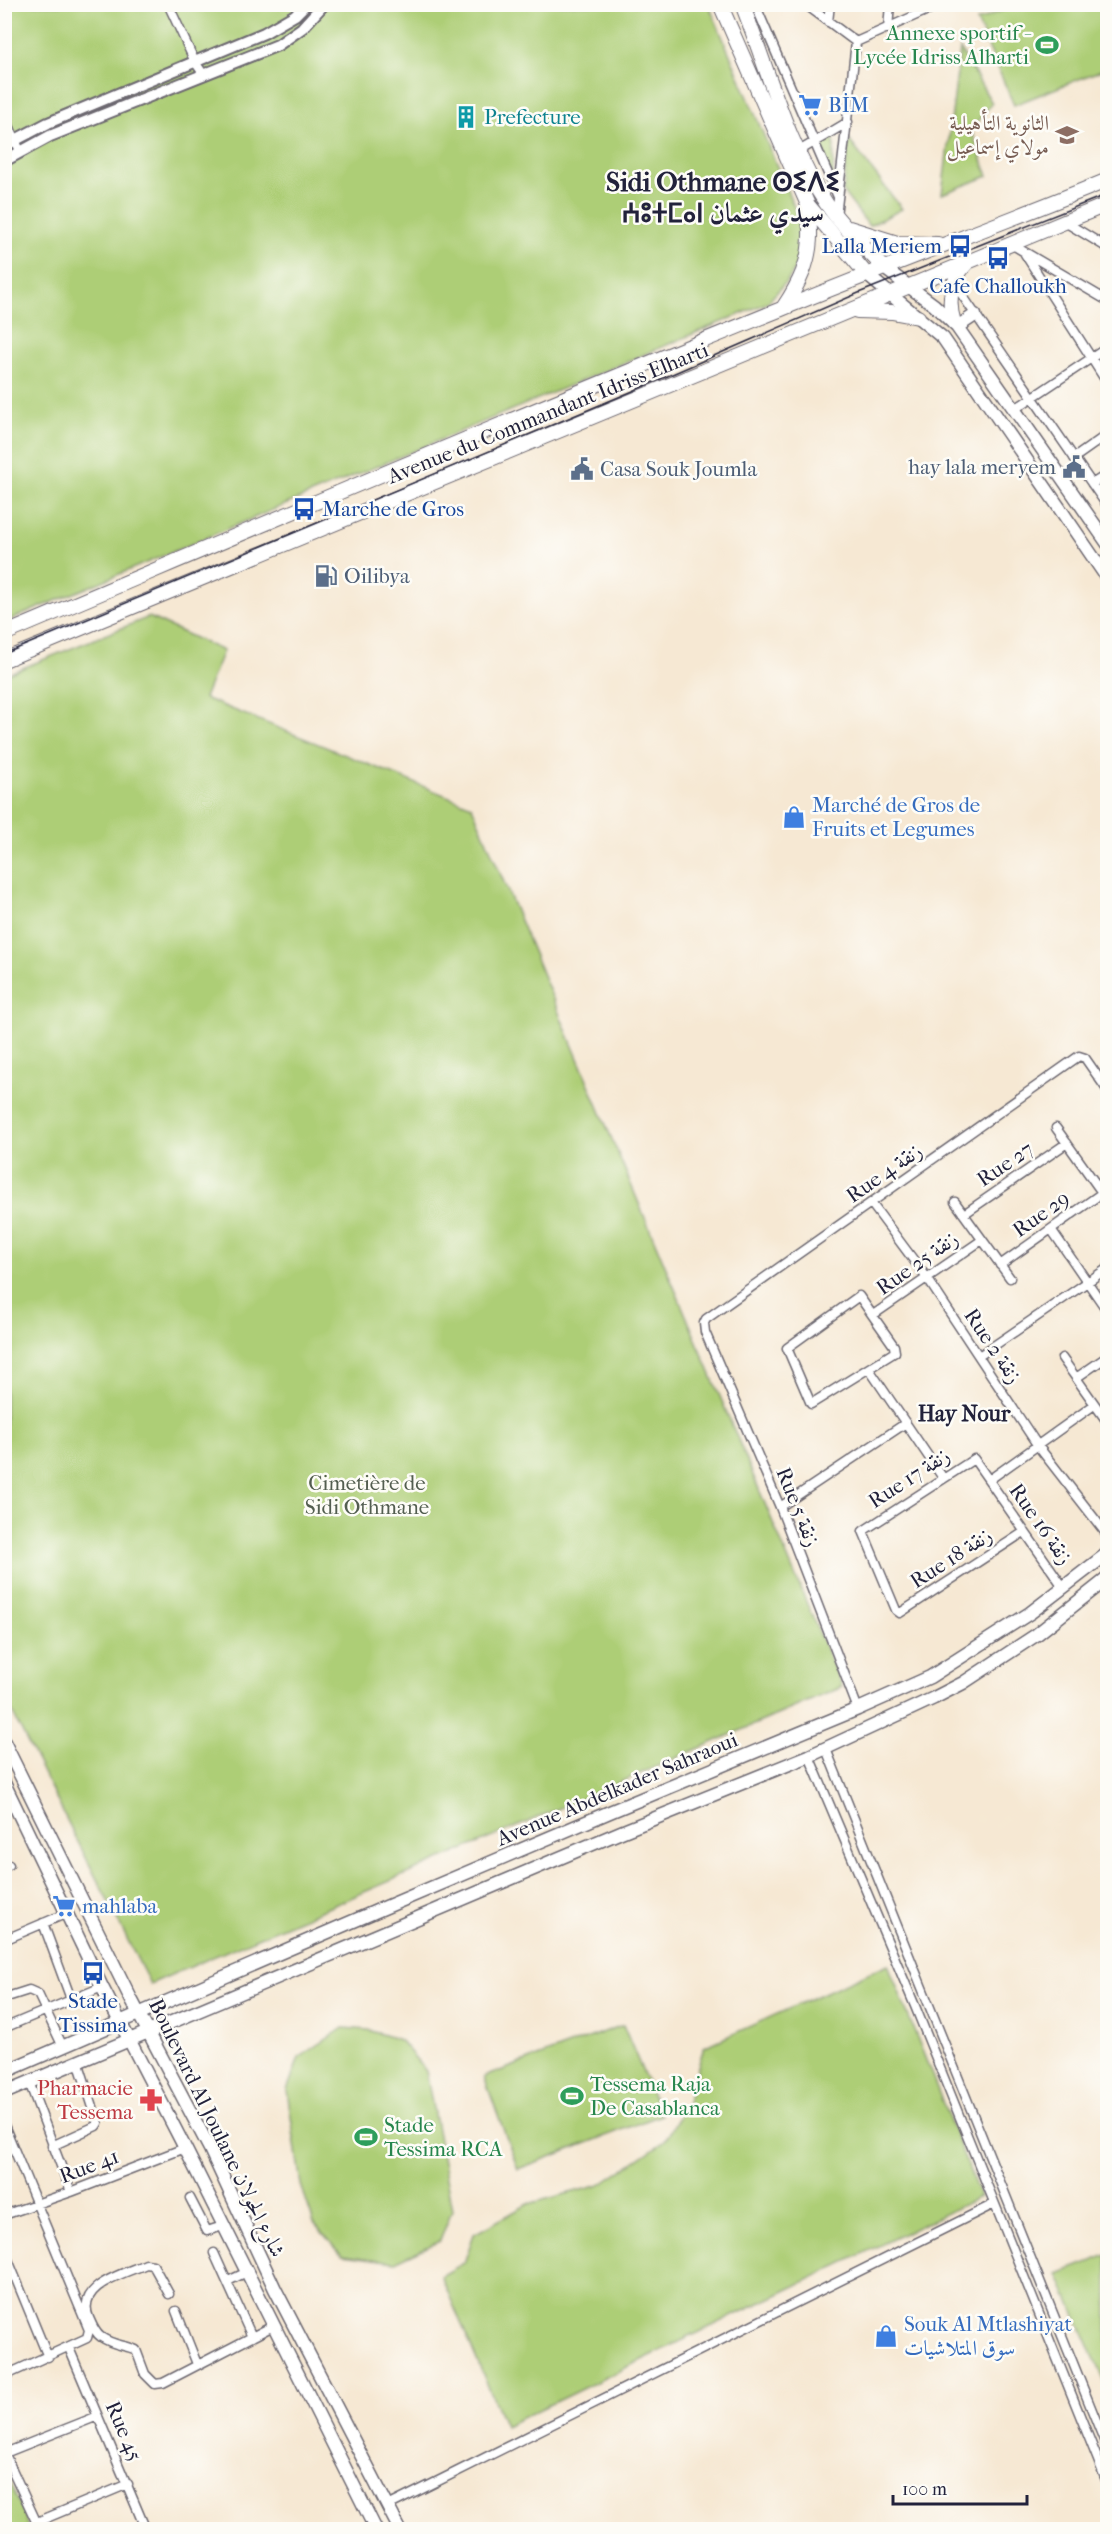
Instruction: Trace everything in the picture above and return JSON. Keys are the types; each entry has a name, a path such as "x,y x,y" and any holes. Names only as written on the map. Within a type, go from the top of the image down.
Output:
{"main road":[{"path":"720,4 808,205 867,275 943,338 1107,579"},
{"path":"742,4 799,151 816,186 840,221 884,268 956,325 1103,528 1107,544"},
{"name":"Avenue du Commandant Idriss Elharti","path":"4,634 501,423 1107,180"},
{"name":"Avenue du Commandant Idriss Elharti","path":"4,660 1107,204"},
{"path":"783,308 797,286 807,260 810,241 808,205"},
{"path":"840,221 897,243 947,244"},
{"path":"956,325 951,307 952,290 958,274 969,262"},
{"path":"852,311 885,311 918,317"},
{"path":"956,325 975,315"},
{"name":"Avenue Abdelkader Sahraoui","path":"6,2069 63,2048 139,2013 612,1811 858,1710 949,1666 1064,1588 1107,1553"},
{"name":"Avenue Abdelkader Sahraoui","path":"4,2093 621,1832 826,1749 963,1683 1036,1635 1107,1578"},
{"name":"Boulevard Al Joulane شارع الجولان","path":"4,1742 210,2150 275,2289 400,2529"},
{"path":"694,1778 703,1799"},
{"name":"Boulevard Al Joulane شارع الجولان","path":"4,1783 65,1914 376,2529"},
{"path":"612,1811 621,1832"}],"street":[{"path":"168,4 195,62 204,75"},
{"path":"7,144 48,123 274,28 295,15 306,4"},
{"path":"4,114 7,144 12,156 50,136 278,45 303,28 324,4"},
{"path":"755,4 838,197"},
{"path":"806,4 856,42"},
{"path":"828,22 831,4"},
{"path":"888,29 890,4"},
{"path":"856,42 941,4"},
{"path":"840,221 838,197 856,42"},
{"path":"112,97 117,109"},
{"path":"799,151 848,122"},
{"path":"1065,222 1107,248"},
{"path":"1011,244 1107,301"},
{"path":"1025,254 1107,384"},
{"path":"960,292 1107,507"},
{"path":"1015,409 1107,347"},
{"path":"1074,458 1107,434"},
{"path":"1092,484 1107,474"},
{"name":"Rue 4 زنقة","path":"706,1319 1081,1055 1107,1091"},
{"path":"1056,1128 1105,1197"},
{"name":"Rue 27","path":"964,1214 1066,1143"},
{"name":"Rue 29","path":"1000,1265 1051,1229 1105,1197"},
{"path":"955,1202 1010,1278"},
{"name":"Rue 2 زنقة","path":"871,1203 927,1278 1038,1446 1107,1536"},
{"path":"1051,1229 1107,1311"},
{"name":"Rue 25 زنقة","path":"873,1315 982,1240"},
{"path":"979,1356 1107,1268"},
{"path":"859,1296 873,1315 896,1350 812,1404 788,1348 859,1296"},
{"name":"Rue 5 زنقة","path":"706,1319 705,1332 780,1507 858,1710"},
{"path":"1076,1378 1107,1356"},
{"path":"1062,1358 1107,1423"},
{"path":"868,1369 944,1478"},
{"name":"Rue 16 زنقة","path":"989,1480 1094,1404"},
{"path":"780,1507 906,1423"},
{"name":"Rue 16 زنقة","path":"974,1459 1064,1588"},
{"name":"Rue 17 زنقة","path":"898,1613 864,1530 974,1459"},
{"name":"Rue 18 زنقة","path":"898,1613 1024,1532"},
{"path":"826,1749 1107,2450"},
{"path":"809,1756 855,1863 1107,2485"},
{"path":"855,1863 870,1857"},
{"path":"4,1928 7,1939 65,1914"},
{"path":"43,1923 71,1999"},
{"path":"4,2028 102,1987"},
{"path":"4,1998 34,1990 63,2048"},
{"path":"52,2146 98,2123 78,2061"},
{"path":"29,2082 71,2192"},
{"path":"4,2125 89,2330 87,2338 69,2348 4,2376"},
{"path":"970,2145 983,2139"},
{"name":"Rue 41","path":"4,2215 185,2148"},
{"path":"190,2198 207,2230 224,2226"},
{"path":"388,2506 994,2204"},
{"path":"4,2250 48,2357"},
{"path":"214,2253 252,2337"},
{"path":"169,2294 153,2265 146,2264 93,2289 86,2307 98,2335 114,2345 136,2350 145,2374 155,2384 163,2383 273,2326"},
{"path":"228,2281 247,2272"},
{"path":"176,2311 197,2364"},
{"name":"Rue 45","path":"69,2348 146,2529"},
{"path":"98,2416 5,2452 39,2526 128,2484"}],"green space":[{"name":"Annexe sportif - Lycée Idriss Alharti","path":"1018,4 1107,5 1107,68 1014,105 977,21"},
{"path":"5,5 709,5 800,221 799,258 791,275 767,303 5,622"},
{"path":"960,49 992,103 971,130 988,176 942,194"},
{"path":"834,134 833,182 818,146"},
{"path":"849,140 902,209 869,226 843,192"},
{"name":"Cimetière de Sidi Othmane","path":"149,617 223,651 204,698 472,806 842,1687 150,1984 5,1698 5,675"},
{"path":"888,1964 980,2197 505,2426 441,2276 464,2263 474,2234 528,2204 600,2185 665,2141 686,2105 704,2047"},
{"name":"Tessema Raja De Casablanca","path":"623,2025 661,2115 518,2169 484,2077"},
{"name":"Stade Tessima RCA","path":"343,2028 368,2030 400,2040 426,2071 452,2210 440,2241 395,2262 342,2255 314,2223 301,2185 287,2090 299,2058"},
{"path":"1107,2255 1107,2388 1058,2274"},
{"path":"5,2470 30,2529 5,2529"}],"tram line":[{"path":"4,654 633,391 861,292 1108,194"}],"place":[{"name":"Annexe sportif - Lycée Idriss Alharti","path":"1047,45"},
{"name":"BİM","path":"810,105"},
{"name":"Prefecture","path":"466,117"},
{"name":"الثانوية التأهيلية مولاي إسماعيل","path":"1067,135"},
{"name":"Lalla Meriem","path":"960,246"},
{"name":"Cafe Challoukh","path":"998,258"},
{"name":"hay lala meryem","path":"1074,467"},
{"name":"Casa Souk Joumla","path":"582,469"},
{"name":"Marche de Gros","path":"304,509"},
{"name":"Oilibya","path":"326,576"},
{"name":"Marché de Gros de Fruits et Legumes","path":"794,817"},
{"name":"mahlaba","path":"64,1906"},
{"name":"Stade Tissima","path":"93,1973"},
{"name":"Tessema Raja De Casablanca","path":"572,2096"},
{"name":"Pharmacie Tessema","path":"151,2100"},
{"name":"Stade Tessima RCA","path":"366,2137"},
{"name":"Souk Al Mtlashiyat سوق المتلاشيات","path":"886,2336"}],"district":[{"name":"Sidi Othmane ⵙⵉⴷⵉ ⵄⵓⵜⵎⴰⵏ سيدي عثمان","path":"723,198"},
{"name":"Hay Nour","path":"964,1413"}]}
